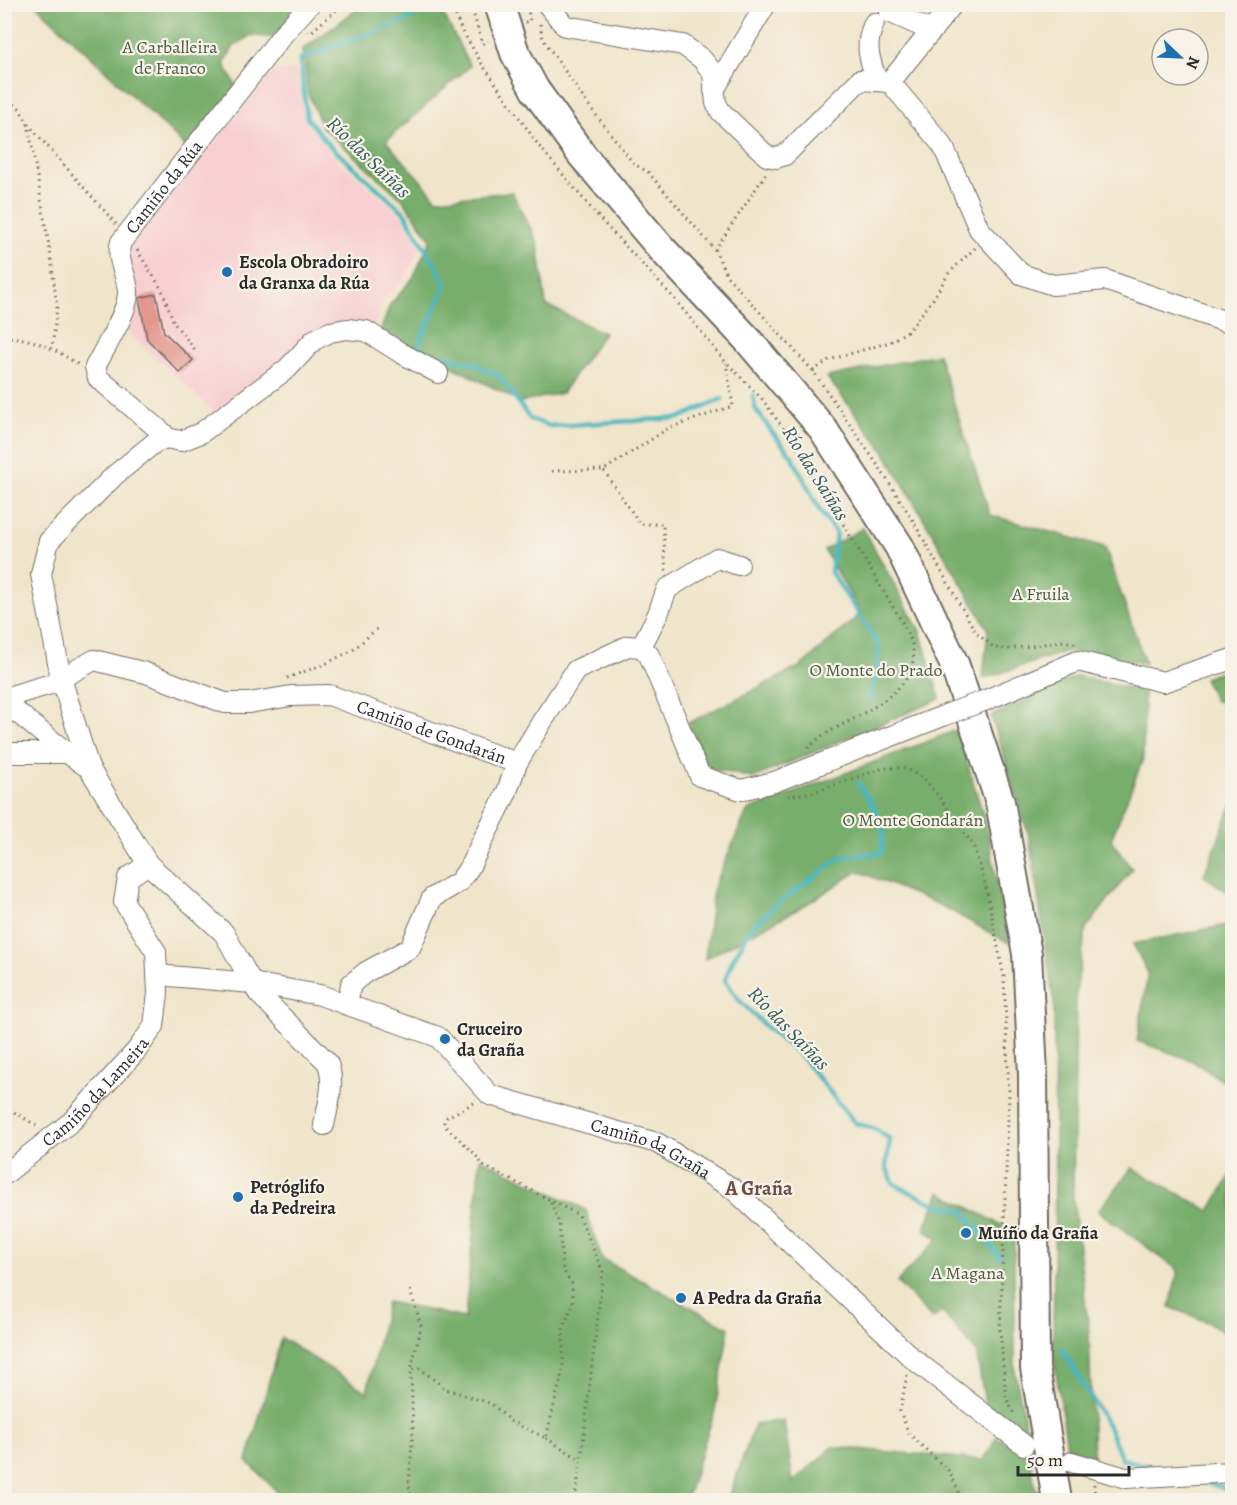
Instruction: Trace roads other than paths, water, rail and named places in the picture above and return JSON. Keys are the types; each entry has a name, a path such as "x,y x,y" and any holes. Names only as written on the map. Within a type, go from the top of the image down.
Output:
{"highway":[{"path":"498,4 515,53 535,90 582,155 661,248 747,339 823,429 899,546 955,666 1000,802 1027,954 1033,1074 1035,1368 1057,1500"}],"street":[{"name":"Camiño da Rúa","path":"166,438 98,378 95,367 125,308 128,292 120,262 119,248 126,235 284,33 310,4"},
{"path":"714,90 766,4"},
{"path":"543,10 565,26 683,45 702,59 713,73 716,103 721,112 767,156 776,158 784,155 861,80 884,81 932,31 953,4"},
{"path":"932,31 881,18 867,39 869,57 884,81 943,146 979,229 1020,274 1053,285 1105,279 1233,324"},
{"path":"324,1125 331,1086 331,1070 327,1062 259,994 224,933 148,864 89,768 61,678 41,574 49,542 115,475 154,443 166,438 181,441 201,433 288,368 314,340 330,332 347,329 366,331 438,373"},
{"path":"739,565 717,558 667,589 658,614 641,647 649,655 700,776 741,790 787,777 986,700 1078,661 1163,682 1233,658"},
{"name":"Camiño de Gondarán","path":"4,700 61,678 94,660 146,673 225,703 249,703 291,696 329,695 517,762 576,670 628,646 641,647"},
{"path":"4,700 66,753 89,768"},
{"path":"4,753 66,753"},
{"path":"157,975 252,983 320,995 347,1005 351,984 366,972 410,948 432,898 459,882 469,868 506,794 517,762"},
{"name":"Camiño da Lameira","path":"4,1175 79,1114 137,1050 154,1026 158,993 156,952 124,902 128,878 148,864"},
{"name":"Camiño da Graña","path":"347,1005 438,1037 490,1095 657,1143 732,1188 912,1358 1021,1443"},
{"path":"1072,1462 1126,1478 1233,1472"}],"waterway":[{"name":"Río das Saíñas","path":"432,7 406,20 300,59 307,118 330,146 404,212 446,284 416,354 440,355 473,363 500,377 530,419 550,426 679,418 722,399"},
{"name":"Río das Saíñas","path":"753,395 755,408 792,456 820,511 836,533 831,572 878,644 877,675 868,699"},
{"name":"Río das Saíñas","path":"858,783 874,807 881,824 883,833 881,853 842,857 778,903 751,928 733,959 725,980 739,1000 769,1030 800,1055 855,1123 875,1129 890,1139 886,1167 894,1184 937,1205 964,1211 1000,1257"},
{"name":"Río das Saíñas","path":"1062,1349 1108,1426 1122,1459 1155,1468"},
{"name":"Río das Saíñas","path":"1203,1482 1232,1490"}],"place":[{"name":"Escola Obradoiro da Granxa da Rúa","path":"227,272"},
{"name":"Cruceiro da Graña","path":"445,1039"},
{"name":"Petróglifo da Pedreira","path":"238,1197"},
{"name":"Muíño da Graña","path":"966,1233"},
{"name":"A Pedra da Graña","path":"681,1298"}],"district":[{"name":"A Graña","path":"759,1188"}],"park label":[{"name":"A Carballeira de Franco","path":"170,57"},
{"name":"A Fruila","path":"1041,594"},
{"name":"O Monte do Prado","path":"876,670"},
{"name":"O Monte Gondarán","path":"913,820"},
{"name":"A Magana","path":"968,1273"}]}
